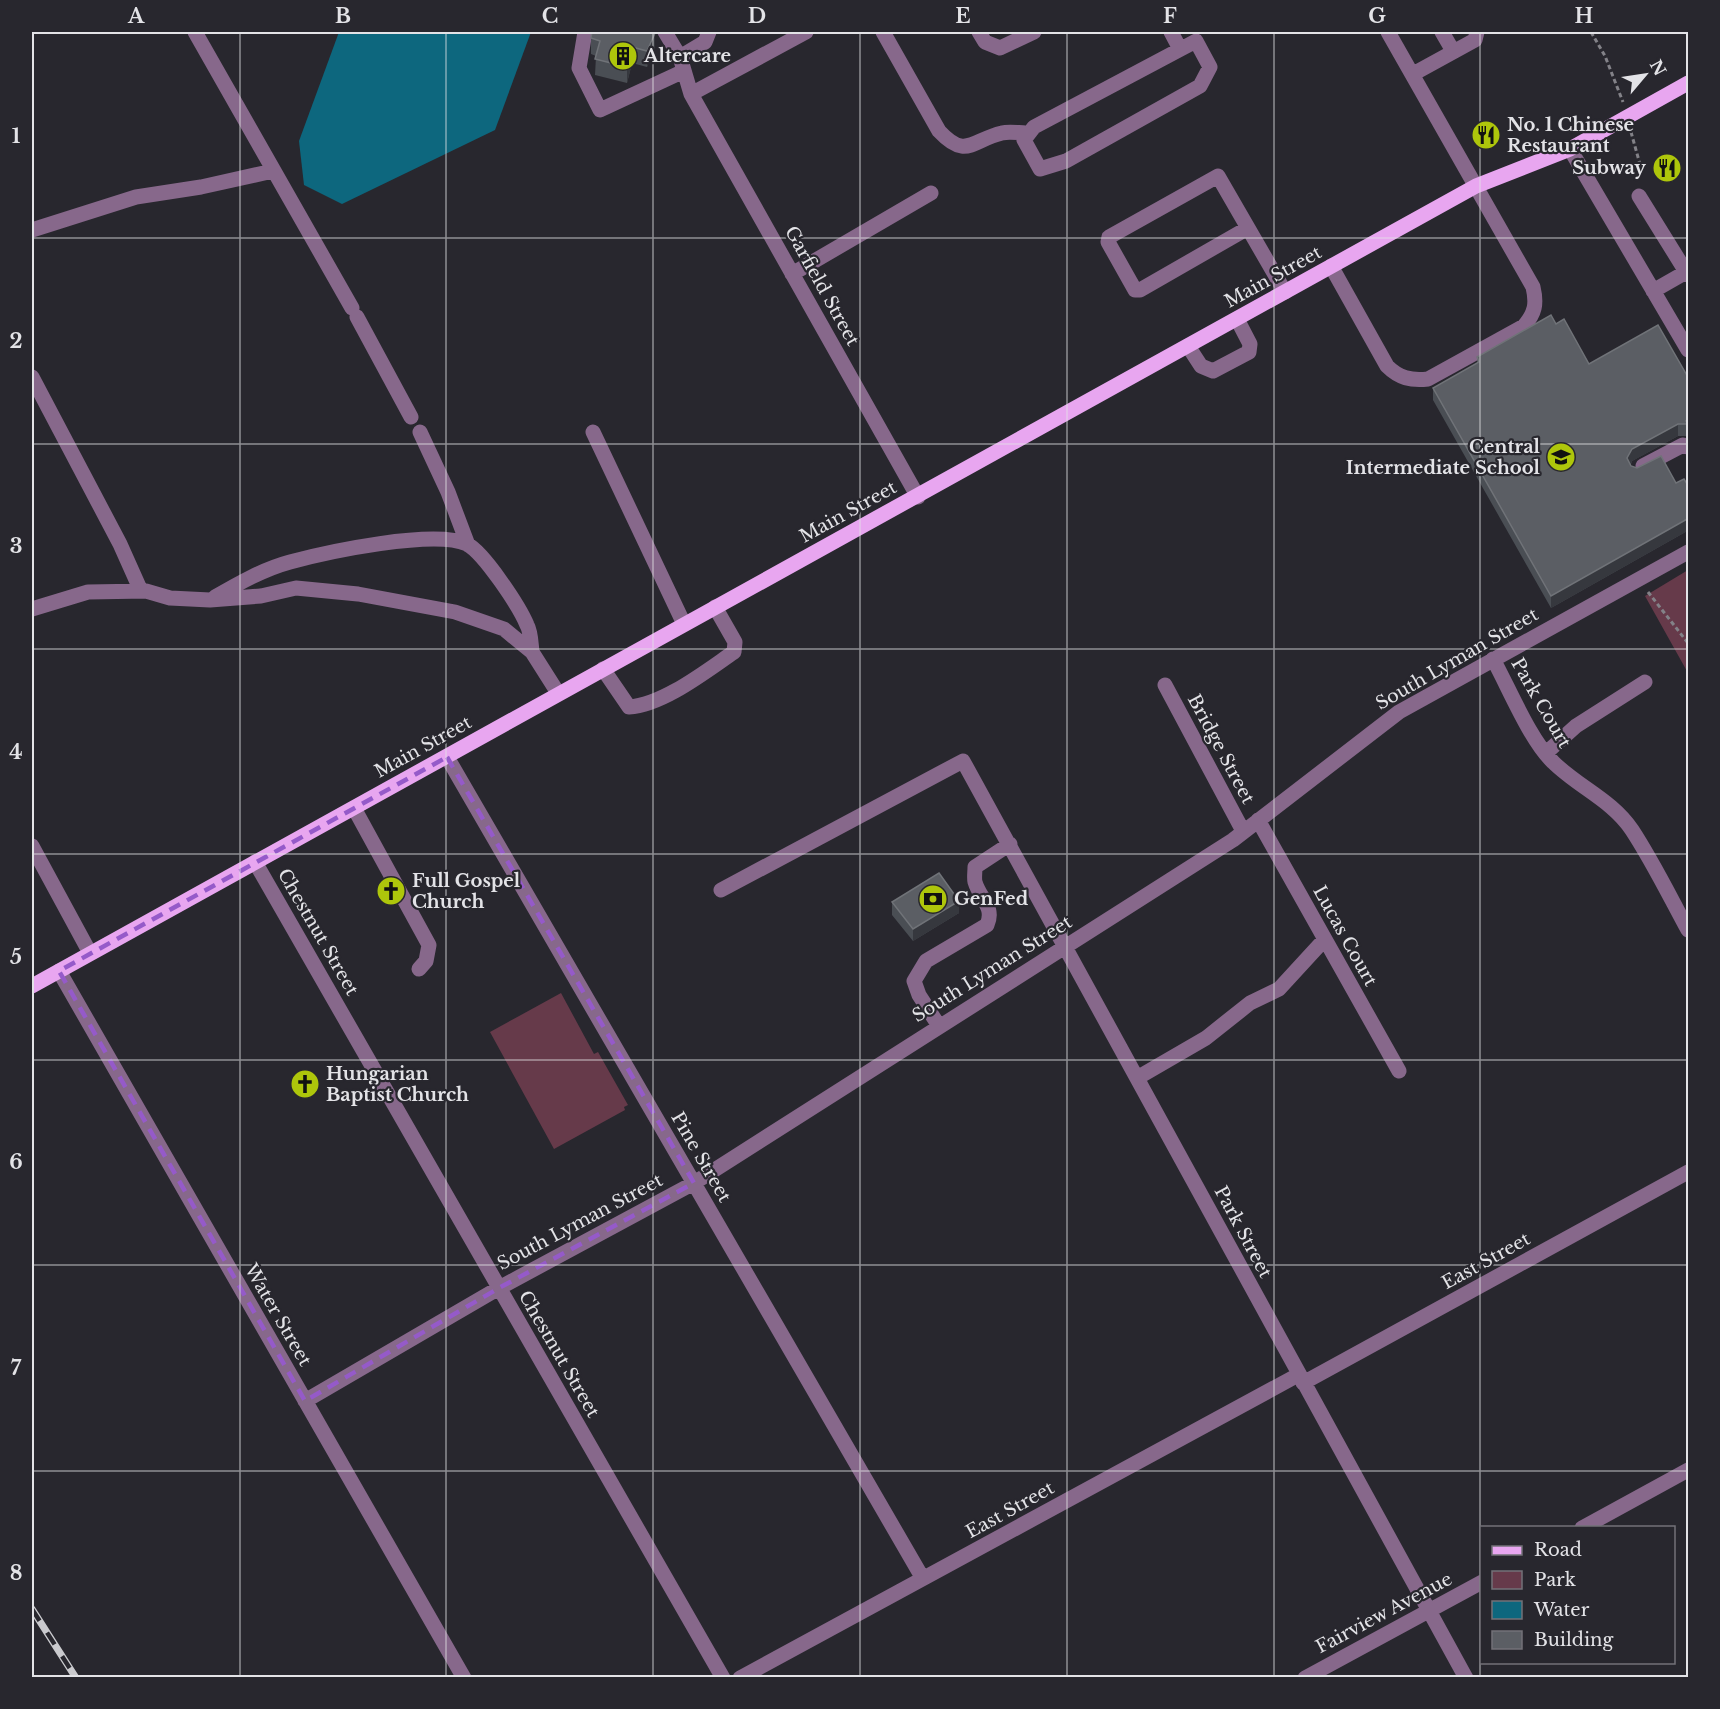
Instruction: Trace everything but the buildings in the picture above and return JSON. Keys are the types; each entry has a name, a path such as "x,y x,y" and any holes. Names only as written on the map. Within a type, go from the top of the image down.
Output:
{"main road":[{"name":"Main Street","path":"32,986 1476,186 1570,149 1689,83"}],"street":[{"path":"195,32 411,417"},
{"path":"585,32 579,68 600,110 682,64 705,42 709,32"},
{"name":"Garfield Street","path":"665,32 682,64 691,94 918,496"},
{"path":"691,94 806,32"},
{"path":"883,32 939,132 951,145 967,148 1004,132 1026,133 1047,119 1196,41 1210,67 1200,86 1066,161 1045,169 1040,169 1024,140 1026,133"},
{"path":"979,32 985,42 1000,48 1034,32"},
{"path":"1171,32 1180,49"},
{"path":"1331,266 1387,366 1405,379 1428,379 1524,326 1533,316 1536,302 1533,287 1388,32"},
{"path":"1442,32 1453,51"},
{"path":"1413,74 1475,40 1477,32"},
{"path":"1570,149 1689,350"},
{"path":"32,230 136,197 201,187 273,171"},
{"path":"1248,228 1140,290 1135,290 1108,242 1109,237 1218,176 1285,292"},
{"path":"792,274 931,193"},
{"path":"1639,196 1688,273 1653,291"},
{"path":"1188,346 1201,366 1214,370 1249,352 1251,344 1237,319"},
{"path":"32,377 120,544 141,591"},
{"path":"420,432 448,492 468,545 497,575 528,626 532,652"},
{"path":"593,432 684,624"},
{"path":"1637,470 1683,445 1689,447"},
{"path":"210,600 248,578 290,562 380,544 436,539 468,545"},
{"name":"South Lyman Street","path":"305,1401 499,1288 694,1183 1244,831 1398,712 1689,552"},
{"path":"32,609 88,592 141,591 170,598 210,600 261,596 296,588 413,603 455,612 504,629 532,652 558,693"},
{"path":"603,669 629,707 642,706 663,696 734,652 735,642 715,608"},
{"name":"Park Court","path":"1493,659 1546,753 1568,776 1616,811 1632,830 1689,930"},
{"path":"1546,753 1575,726 1645,682"},
{"name":"Bridge Street","path":"1165,685 1244,831"},
{"name":"Pine Street","path":"447,757 922,1577"},
{"name":"Park Street","path":"721,890 963,761 1466,1677"},
{"path":"354,808 429,945 426,961 419,969"},
{"name":"Lucas Court","path":"1258,820 1399,1071"},
{"path":"939,1026 919,995 914,981 926,961 987,925 991,916 990,908 975,882 975,867 1010,844"},
{"path":"32,846 90,953"},
{"name":"Chestnut Street","path":"255,862 723,1677"},
{"path":"1137,1078 1206,1038 1250,1003 1280,989 1324,940"},
{"name":"Water Street","path":"60,971 464,1677"},
{"name":"East Street","path":"740,1677 922,1577 964,1557 1689,1172"},
{"path":"1584,1526 1689,1470"},
{"name":"Fairview Avenue","path":"1305,1677 1480,1583"}],"path":[{"path":"1592,32 1617,83 1641,168"},
{"path":"1638,579 1689,644"}],"highlighted area":[{"path":"447,757 694,1183 499,1288 305,1401 59,971"}],"green space":[{"path":"1688,570 1688,673 1645,596"},
{"path":"561,993 594,1054 598,1052 628,1105 624,1107 625,1110 554,1149 490,1032"}],"water":[{"path":"339,32 531,32 495,130 342,204 304,185 299,141"}],"railway":[{"path":"32,1609 76,1678"}],"place":[{"name":"Altercare","path":"623,56"},
{"name":"No. 1 Chinese Restaurant","path":"1486,135"},
{"name":"Subway","path":"1667,168"},
{"name":"Central Intermediate School","path":"1561,457"},
{"name":"Full Gospel Church","path":"391,891"},
{"name":"GenFed","path":"933,899"},
{"name":"Hungarian Baptist Church","path":"305,1084"}]}
